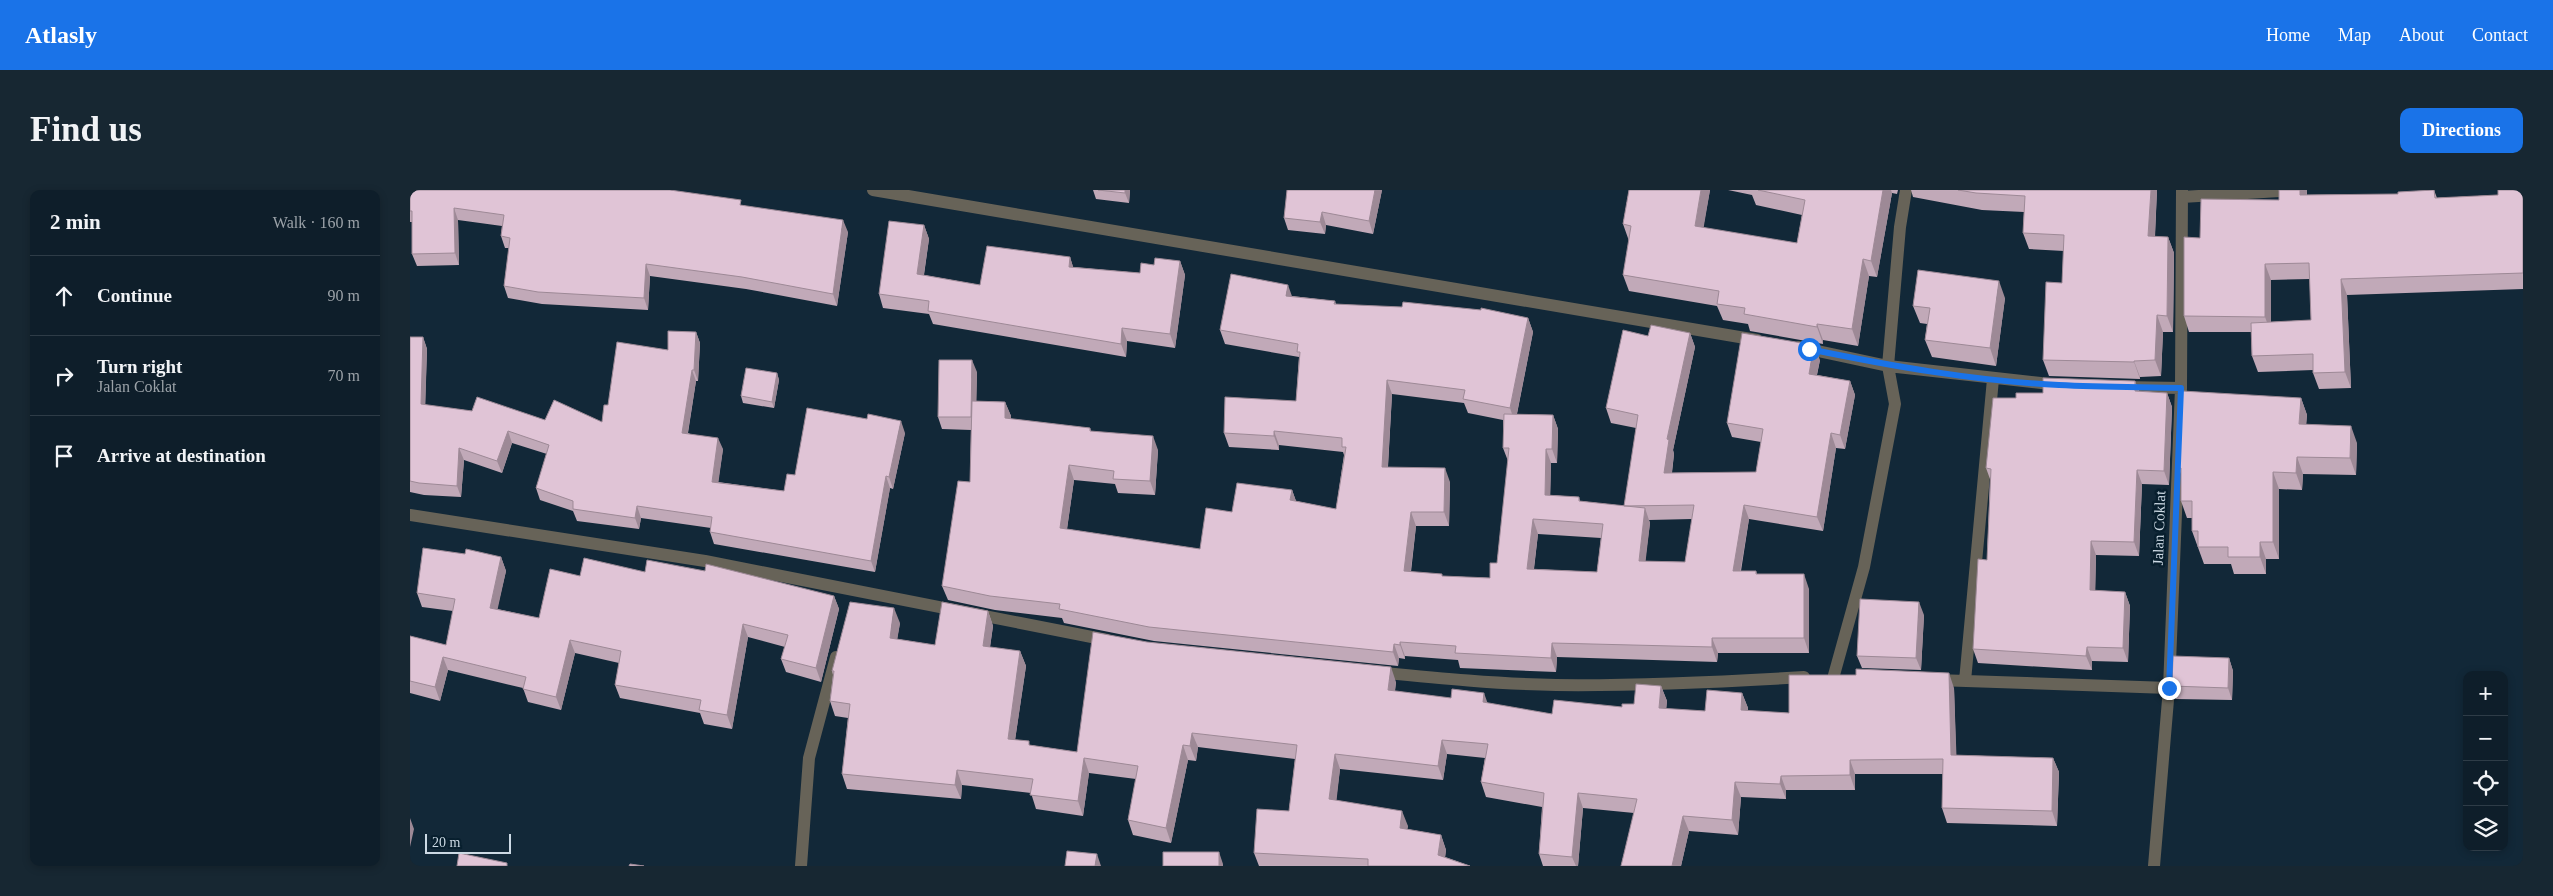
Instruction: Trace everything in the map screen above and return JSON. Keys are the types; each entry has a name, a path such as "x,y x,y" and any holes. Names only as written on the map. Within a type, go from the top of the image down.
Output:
{"street":[{"path":"873,190 1770,342"},
{"path":"1369,671 1466,681 1555,685 1676,685 1829,676 1864,567 1895,404 1888,366 1900,227 1906,190"},
{"path":"2182,194 2297,190"},
{"name":"Jalan Coklat","path":"2154,866 2169,688 2181,388 2182,194"},
{"path":"1790,345 1888,366 1993,379 2077,386"},
{"path":"1965,681 1993,379"},
{"path":"2105,386 2181,388"},
{"path":"410,514 705,561 853,596 1124,644"},
{"path":"801,866 809,758 839,647"},
{"path":"1928,680 2169,688"}],"building":[{"path":"410,190 670,190 741,200 740,205 843,220 833,294 742,277 646,264 644,298 538,292 504,286 510,238 501,236 504,215 454,208 455,253 412,254"},
{"path":"1098,190 1125,190 1125,193"},
{"path":"1287,190 1375,190 1369,221 1322,212 1320,222 1284,218"},
{"path":"1629,190 1701,190 1695,226 1797,243 1805,200 1758,190 1883,190 1871,261 1863,259 1852,329 1817,324 1817,327 1744,314 1745,308 1717,304 1719,291 1623,275 1631,226 1623,224"},
{"path":"1958,190 2151,190 2148,236 2168,237 2167,316 2157,315 2155,360 2134,362 2043,360 2046,282 2062,283 2064,235 2023,233 2025,196"},
{"path":"2279,190 2300,190 2300,195 2398,194 2398,192 2434,190 2435,198 2498,195 2498,190 2523,190 2523,273 2341,279 2345,372 2313,373 2313,354 2252,356 2251,323 2311,320 2309,263 2265,264 2265,317 2184,316 2184,237 2200,238 2201,199 2279,200"},
{"path":"889,221 924,225 917,274 980,285 987,246 1070,257 1069,267 1140,273 1141,263 1154,265 1155,258 1180,261 1170,334 1122,328 1121,344 928,311 929,301 879,294"},
{"path":"1918,270 1999,281 1990,348 1925,340 1930,308 1913,306"},
{"path":"1231,274 1288,285 1286,296 1335,301 1334,304 1402,307 1403,302 1481,310 1481,308 1528,318 1510,408 1463,399 1465,390 1387,380 1382,467 1445,468 1444,512 1411,512 1404,571 1442,574 1442,576 1490,578 1490,563 1497,563 1509,448 1503,448 1504,414 1553,415 1552,449 1546,449 1545,495 1579,497 1579,501 1624,506 1638,415 1606,408 1623,330 1648,336 1651,325 1690,333 1667,439 1669,440 1664,473 1756,472 1763,429 1727,423 1742,333 1814,345 1809,374 1850,381 1840,435 1831,433 1817,517 1744,505 1733,571 1756,571 1756,574 1804,574 1804,638 1712,638 1712,647 1552,643 1551,658 1455,653 1456,646 1400,642 1400,645 1394,644 1393,652 1149,627 1059,609 1060,604 990,596 942,586 958,481 970,482 972,401 1005,402 1005,418 1090,428 1090,431 1153,436 1150,481 1113,479 1114,471 1069,465 1060,528 1200,549 1206,508 1232,512 1237,483 1292,490 1290,500 1336,509 1346,447 1342,447 1342,438 1274,431 1274,436 1224,433 1225,397 1296,401 1300,352 1297,352 1298,344 1220,330","holes":["1694,505 1685,562 1639,561 1645,508 1626,506","1533,519 1603,524 1597,572 1527,569"]},
{"path":"668,331 696,332 694,370 692,370 682,433 718,438 712,482 784,491 787,474 795,475 807,408 867,419 868,414 901,421 889,477 886,476 871,561 710,532 712,517 637,506 635,518 573,509 573,501 536,488 549,445 508,431 497,461 459,448 457,486 410,481 410,337 423,337 421,404 472,411 477,397 545,420 554,400 602,422 604,405 608,405 617,342 668,350"},
{"path":"939,360 972,360 971,417 938,417"},
{"path":"746,368 777,373 772,402 741,396"},
{"path":"2043,378 2135,381 2135,391 2167,393 2164,471 2137,470 2134,542 2091,541 2090,590 2125,592 2123,648 2087,647 2086,656 1973,649 1978,559 1987,560 1991,469 1986,468 1993,398 2016,398 2016,393 2043,393"},
{"path":"2182,391 2301,398 2299,424 2351,426 2350,458 2297,457 2296,473 2273,472 2273,542 2260,542 2260,557 2228,557 2228,547 2198,547 2198,531 2192,531 2192,501 2181,501 2181,468 2179,468"},
{"path":"423,548 465,554 466,549 501,557 490,608 539,618 550,569 580,576 584,558 645,572 647,560 705,571 706,564 834,596 816,668 781,659 788,635 743,624 727,715 699,710 701,700 615,685 621,651 570,640 556,697 523,689 526,677 443,657 435,687 410,681 410,636 446,645 455,599 417,593"},
{"path":"1860,599 1919,602 1916,658 1857,656"},
{"path":"850,602 894,608 890,638 935,645 942,602 988,611 983,646 1020,651 1008,739 1029,741 1029,745 1077,752 1093,632 1147,642 1391,667 1388,690 1451,698 1452,689 1484,693 1483,702 1552,714 1554,700 1622,707 1622,704 1634,704 1636,684 1661,686 1659,708 1705,711 1707,690 1742,693 1741,710 1789,713 1789,675 1856,675 1856,669 1949,673 1951,755 2053,758 2052,811 1942,808 1943,759 1850,760 1850,775 1781,776 1780,784 1735,782 1732,820 1683,816 1672,866 1621,866 1637,799 1578,793 1572,857 1539,854 1544,793 1481,782 1488,744 1442,740 1438,766 1335,754 1329,799 1402,811 1400,828 1441,835 1438,855 1470,866 1368,866 1368,859 1254,853 1257,809 1289,811 1297,745 1192,733 1190,746 1183,745 1166,828 1128,820 1138,766 1084,758 1078,801 1030,795 1033,779 957,770 955,785 842,774 850,704 830,701 834,671 832,671"},
{"path":"2173,656 2229,658 2228,688 2172,686"},
{"path":"1067,851 1097,854 1095,866 1065,866"},
{"path":"1163,852 1219,852 1219,866 1163,866"},
{"path":"459,853 507,863 507,866 457,866"}],"route":[{"path":"1809,349 1888,366 1993,379 2058,385 2181,388 2169,688"}]}
